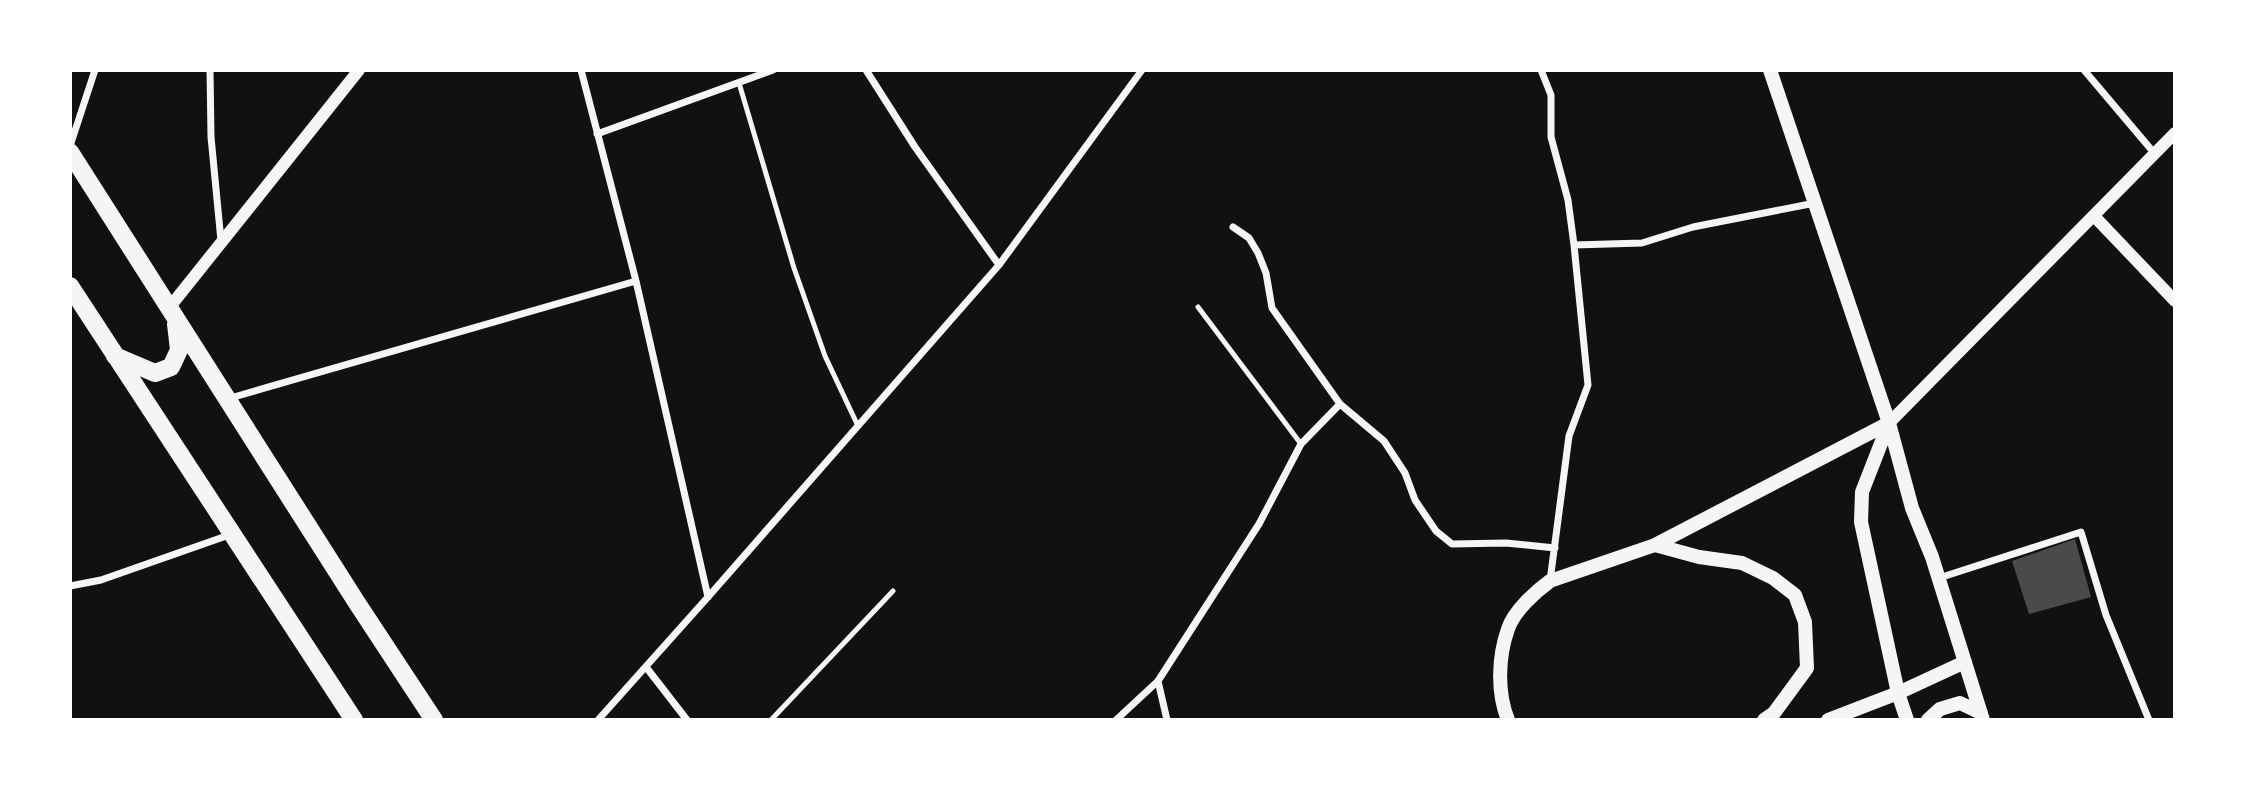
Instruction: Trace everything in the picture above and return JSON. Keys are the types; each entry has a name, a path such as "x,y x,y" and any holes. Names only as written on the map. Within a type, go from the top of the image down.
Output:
{"main road":[{"path":"1770,70 1889,422 1912,508 1938,579 1982,717"},
{"path":"70,152 434,720"},
{"path":"70,286 355,720"},
{"path":"115,356 155,373 170,367 179,350 172,313"},
{"path":"1508,720 1503,709 1500,680 1508,628 1536,591 1550,581 1655,545 1889,422"},
{"path":"1889,422 1862,492 1861,522 1898,693 1907,720"},
{"path":"1655,545 1699,557 1742,563 1773,578 1795,595 1805,622 1808,668 1774,713 1764,720"},
{"path":"1828,720 1898,693 1965,662"},
{"path":"1928,720 1940,709 1960,703 1982,717"}],"street":[{"path":"70,146 95,70"},
{"path":"210,70 211,137 221,241"},
{"path":"172,313 221,241 359,70"},
{"path":"581,70 636,281 708,597"},
{"path":"597,134 773,70"},
{"path":"866,70 915,147 999,265"},
{"path":"598,720 999,265 1142,70"},
{"path":"1541,70 1551,95 1551,137 1567,200 1574,245 1588,385 1569,436 1550,581"},
{"path":"2084,70 2155,154"},
{"path":"1889,422 2175,134"},
{"path":"1574,245 1642,243 1693,227 1815,203"},
{"path":"2094,216 2175,301"},
{"path":"1233,227 1249,238 1258,253 1266,273 1272,308 1340,404 1384,441 1405,473 1415,500 1436,531 1452,544 1506,543 1555,548"},
{"path":"227,399 636,281"},
{"path":"1116,720 1157,681 1259,524 1301,444 1340,404"},
{"path":"1938,579 2081,532 2106,615 2149,720"},
{"path":"70,586 101,580 233,534"},
{"path":"646,667 687,720"},
{"path":"1157,681 1167,720"}],"lane":[{"path":"739,83 794,268 825,356 858,426"},
{"path":"1198,307 1301,444"},
{"path":"771,720 893,591"}],"building":[{"path":"2075,539 2091,597 2029,614 2012,561"}]}
